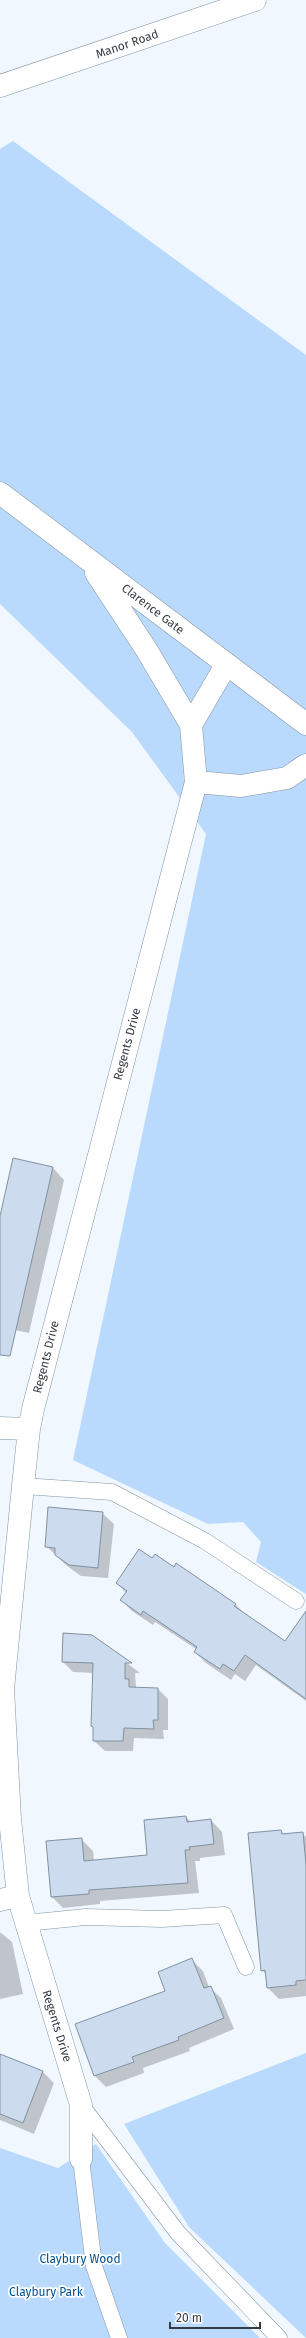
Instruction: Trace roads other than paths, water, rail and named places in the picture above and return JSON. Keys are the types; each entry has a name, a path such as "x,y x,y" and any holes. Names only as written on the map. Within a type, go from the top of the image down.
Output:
{"street":[{"name":"Manor Road","path":"0,86 255,0"},
{"name":"Clarence Gate","path":"0,493 306,724"},
{"path":"86,558 146,649 191,725 226,665"},
{"name":"Regents Drive","path":"81,2159 81,2105 26,1923 9,1898 10,1819 3,1689 22,1486 29,1429 78,1229 196,782 191,725"},
{"path":"196,782 241,786 287,778 306,766"},
{"path":"0,1428 29,1429"}],"lane":[{"path":"22,1486 112,1492 205,1541 296,1601"},
{"path":"26,1923 86,1917 162,1919 224,1915 246,1967"},
{"path":"81,2105 178,2233 279,2338"},
{"path":"81,2159 94,2266 119,2338"}],"park label":[{"name":"Claybury Wood","path":"80,2259"},
{"name":"Claybury Park","path":"46,2292"}]}
